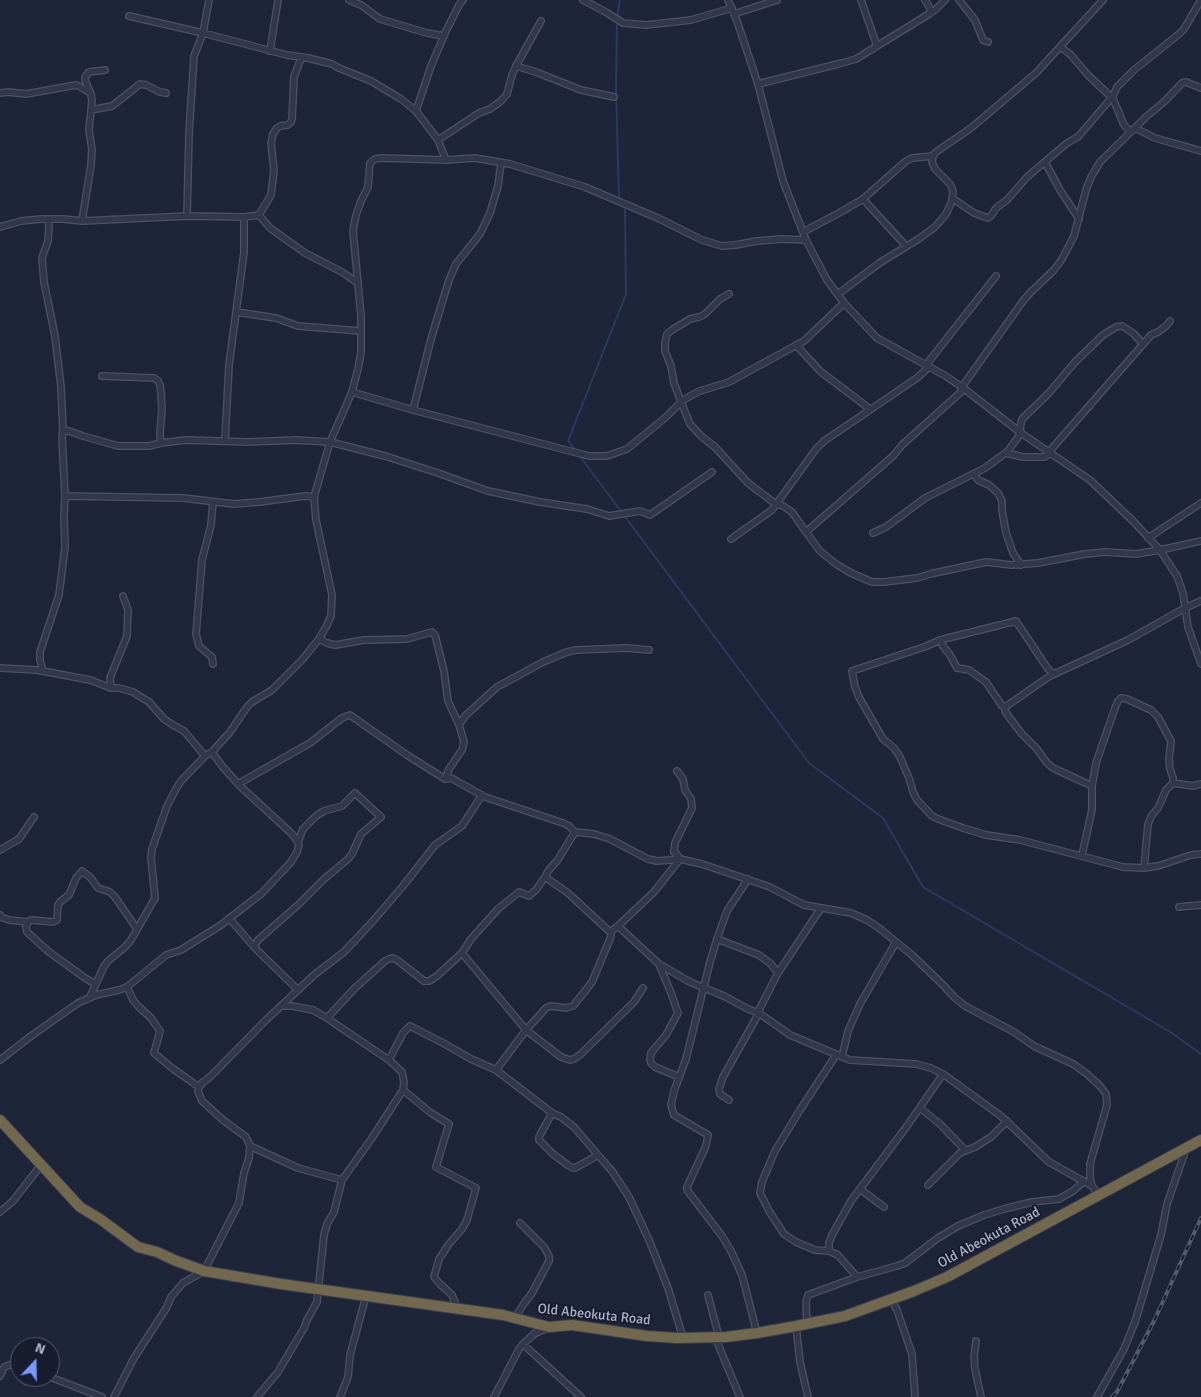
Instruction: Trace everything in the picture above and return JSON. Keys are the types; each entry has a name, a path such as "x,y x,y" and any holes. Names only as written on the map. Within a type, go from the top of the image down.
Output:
{"highway":[{"name":"Old Abeokuta Road","path":"0,1120 80,1207 138,1247 157,1252 204,1271 503,1315 549,1327 572,1326 647,1336 683,1338 757,1333 807,1324 845,1316 891,1299 947,1277 1201,1140"}],"street":[{"path":"186,216 194,56 203,33 209,0"},
{"path":"270,51 278,0"},
{"path":"349,0 362,2 380,19 427,34 444,36"},
{"path":"416,111 431,66 452,17 463,0"},
{"path":"582,0 623,23 646,26 691,20 777,0"},
{"path":"728,0 758,84 782,181 806,240 827,280 844,303 877,338 962,387 1022,433 1090,480 1132,521 1160,550 1177,576 1183,593 1188,627 1201,664"},
{"path":"861,0 877,46"},
{"path":"926,0 932,12"},
{"path":"758,84 856,58 932,12 945,0"},
{"path":"959,0 975,20 983,40 988,42"},
{"path":"838,294 881,262 935,227 946,214 953,191 950,184 935,169 932,162 933,156 971,128 1036,72 1103,0"},
{"path":"952,198 974,213 988,218 991,216 996,208 1007,200 1027,177 1067,143 1078,137 1111,98 1117,87 1134,70 1184,29 1201,0"},
{"path":"129,16 270,51 332,64 371,81 401,99 416,111 438,140 446,160"},
{"path":"438,140 501,101 507,94 516,66 542,21"},
{"path":"1060,47 1070,54 1075,62 1114,101 1124,125 1133,130 1201,152"},
{"path":"0,227 30,220 48,219 82,220 186,216 244,217 258,215 271,195 274,170 271,144 272,134 276,128 288,125 291,122 294,77 301,58"},
{"path":"516,66 580,90 614,97"},
{"path":"82,220 92,150 89,130 91,94 85,80 86,74 89,72 106,70"},
{"path":"806,532 894,456 902,445 961,392 962,387 1023,301 1054,270 1062,259 1074,236 1091,177 1100,162 1182,83 1186,82 1201,88"},
{"path":"91,110 112,106 140,84 166,93"},
{"path":"0,93 26,94 76,85 91,94"},
{"path":"803,232 863,199 906,161 912,158 933,156"},
{"path":"90,997 108,961 125,947 138,929 155,898 152,849 167,806 181,781 230,732 252,702 266,695 302,660 319,639 331,616 332,595 316,520 314,496 330,442 352,392 361,352 358,283 353,231 356,215 368,187 370,163 374,159 382,158 446,160 475,158 510,164 586,187 660,219 702,240 722,246 782,239 806,240"},
{"path":"1045,162 1079,219"},
{"path":"413,410 436,321 449,280 456,264 480,234 490,213 498,186 501,163"},
{"path":"863,199 906,246"},
{"path":"258,215 270,228 305,253 342,272 358,283"},
{"path":"225,441 229,365 244,252 244,217"},
{"path":"43,671 40,652 59,595 65,547 63,430 59,366 44,282 42,258 48,241 50,226 48,219"},
{"path":"731,539 772,510 816,449 870,409 917,378 996,276"},
{"path":"729,294 720,299 705,314 690,319 667,334 665,351 671,366 680,402 690,424 701,436 715,447 748,483 777,504 792,512 820,551 851,573 872,582 884,582 917,578 986,562 1021,565 1098,552 1136,554 1201,541"},
{"path":"352,392 589,456 607,456 627,449 666,418 680,402 700,391 729,382 811,336 844,303"},
{"path":"236,312 276,318 298,326 361,331"},
{"path":"1006,453 1024,457 1044,456 1050,453 1151,335 1158,332 1170,321"},
{"path":"1022,433 1020,428 1022,419 1103,335 1116,327 1122,326 1133,333 1144,344"},
{"path":"796,345 821,372 870,409"},
{"path":"102,376 154,378 158,381 162,409 161,443"},
{"path":"63,430 118,446 149,446 186,440 295,440 330,442 385,456 488,491 540,502 587,509 608,516 640,511 650,515 712,472"},
{"path":"873,533 886,527 925,498 974,474 997,460 1006,453 1022,433"},
{"path":"974,474 978,480 989,485 998,493 1002,500 1006,533 1013,553 1021,565"},
{"path":"65,496 183,498 234,504 314,496"},
{"path":"213,502 211,525 202,560 196,634 199,646 212,657 213,664"},
{"path":"1148,538 1201,503"},
{"path":"111,688 110,678 127,636 128,610 123,596"},
{"path":"1005,707 1054,674 1128,640 1201,601"},
{"path":"1054,674 1048,669 1016,621 940,640 852,671 859,697 884,739 900,756 916,800 932,816 986,835 1020,840 1123,867 1144,868 1158,866 1191,855 1201,854"},
{"path":"319,639 335,645 364,640 407,639 432,632 435,635 444,671 448,701 459,725 464,742 464,746 449,769 445,779"},
{"path":"940,640 957,668 969,670 986,682 1002,706 1005,707 1009,717 1047,763 1053,768 1092,786"},
{"path":"459,725 470,711 497,687 567,652 627,648 649,650"},
{"path":"0,668 43,671 90,680 111,688 120,688 133,692 143,697 164,718 184,731 205,756"},
{"path":"1082,856 1092,810 1092,786 1099,756 1118,701 1121,698 1127,699 1151,710 1158,717 1171,741 1169,759 1173,783 1166,790 1148,824 1144,868"},
{"path":"238,784 310,743 342,718 350,715 445,779 452,778 482,795 563,823 574,832 594,834 610,839 648,859 657,861 680,859 702,864 770,887 804,905 851,913 867,920 919,962 965,1006 1014,1032 1034,1046 1073,1064 1101,1087 1106,1094 1107,1105 1090,1164 1092,1186"},
{"path":"212,752 238,784 292,834 298,842"},
{"path":"670,861 675,843 692,808 691,799 684,790 683,779 677,771"},
{"path":"1173,783 1193,786 1201,784"},
{"path":"0,1060 78,1003 90,997 127,987 158,960 181,950 230,918 262,893 286,868 297,852 298,842 303,829 316,816 324,811 342,806 355,793 381,817 362,834 347,860 258,940 254,947"},
{"path":"114,1397 134,1358 167,1307 171,1297 183,1283 204,1271 239,1203 250,1146 246,1137 202,1101 198,1091 199,1087 314,975 344,952 403,886 435,845 462,826 482,795"},
{"path":"0,850 19,839 34,817"},
{"path":"328,1018 355,988 385,961 393,958 397,960 424,982 437,976 462,953 472,938 498,909 519,892 529,896 536,890 548,870 557,861 574,832"},
{"path":"674,851 680,859"},
{"path":"610,932 654,892 680,859"},
{"path":"0,915 9,920 28,922 31,920 53,922 57,920 58,905 69,895 76,878 82,871 90,877 98,888 110,892 115,897 138,929"},
{"path":"496,1070 526,1030 546,1008 551,1006 566,1008 573,1006 592,982 612,935 568,892 545,877"},
{"path":"748,879 727,911 717,939 686,1059 671,1105 674,1115 706,1134 708,1138 687,1190 731,1251 742,1275 757,1333"},
{"path":"1179,907 1201,905"},
{"path":"728,1100 720,1094 720,1084 759,1013 778,973 821,908"},
{"path":"230,918 254,947 298,990"},
{"path":"28,922 26,927 28,932 50,952 95,984"},
{"path":"618,926 659,964 690,982 759,1013 790,1036 850,1060 916,1064 943,1074 1007,1121 1050,1162 1092,1186 1099,1195"},
{"path":"717,939 759,955 778,973"},
{"path":"857,1277 838,1255 829,1251 816,1250 796,1242 784,1234 760,1193 762,1182 775,1151 809,1095 839,1056 860,1004 896,942"},
{"path":"462,953 526,1030 561,1057 570,1060 580,1054 634,1002 643,988"},
{"path":"659,964 678,1013 666,1035 651,1053 650,1059 655,1067 679,1077"},
{"path":"127,987 132,1000 151,1018 160,1031 154,1053 179,1074 199,1087"},
{"path":"257,1397 278,1372 317,1302 324,1235 327,1224 334,1212 342,1180 403,1090 404,1082 402,1072 389,1060 328,1018 313,1010 282,1006"},
{"path":"389,1060 403,1033 410,1026 443,1042 471,1059 496,1070 552,1113 574,1127 612,1171 624,1191 649,1240 668,1288 683,1338"},
{"path":"829,1251 832,1235 851,1201 943,1074"},
{"path":"403,1090 449,1124 436,1167 476,1188 467,1220 462,1230 439,1259 434,1276 452,1295 457,1308"},
{"path":"920,1108 940,1124 965,1150"},
{"path":"552,1113 539,1140 553,1154 573,1168 598,1155"},
{"path":"928,1185 960,1153 975,1147 991,1136 1007,1121"},
{"path":"250,1146 298,1168 342,1180"},
{"path":"1097,1397 1124,1349 1135,1322 1168,1204 1186,1149"},
{"path":"0,1212 13,1201 41,1165"},
{"path":"807,1324 806,1302 808,1296 857,1277 905,1263 938,1238 958,1226 984,1215 1032,1202 1059,1199 1073,1191 1084,1181"},
{"path":"860,1189 884,1207"},
{"path":"515,1318 532,1293 549,1261 549,1256 544,1247 520,1223"},
{"path":"708,1295 717,1337 740,1397"},
{"path":"340,1397 348,1377 350,1355 366,1296"},
{"path":"891,1299 898,1310 912,1354 913,1397"},
{"path":"796,1326 800,1362 808,1397"},
{"path":"494,1397 519,1349 534,1334 549,1327"},
{"path":"976,1341 975,1369 981,1397"},
{"path":"523,1344 581,1397"},
{"path":"0,1376 4,1367 10,1365"},
{"path":"60,1381 102,1397"}],"waterway":[{"path":"617,17 620,0"},
{"path":"617,22 616,89 619,199"},
{"path":"576,451 568,441 626,294 625,210"},
{"path":"579,455 809,763 883,818 923,887 1172,1033 1201,1054"}],"railway":[{"path":"1112,1397 1117,1392 1155,1319 1201,1218"}]}
